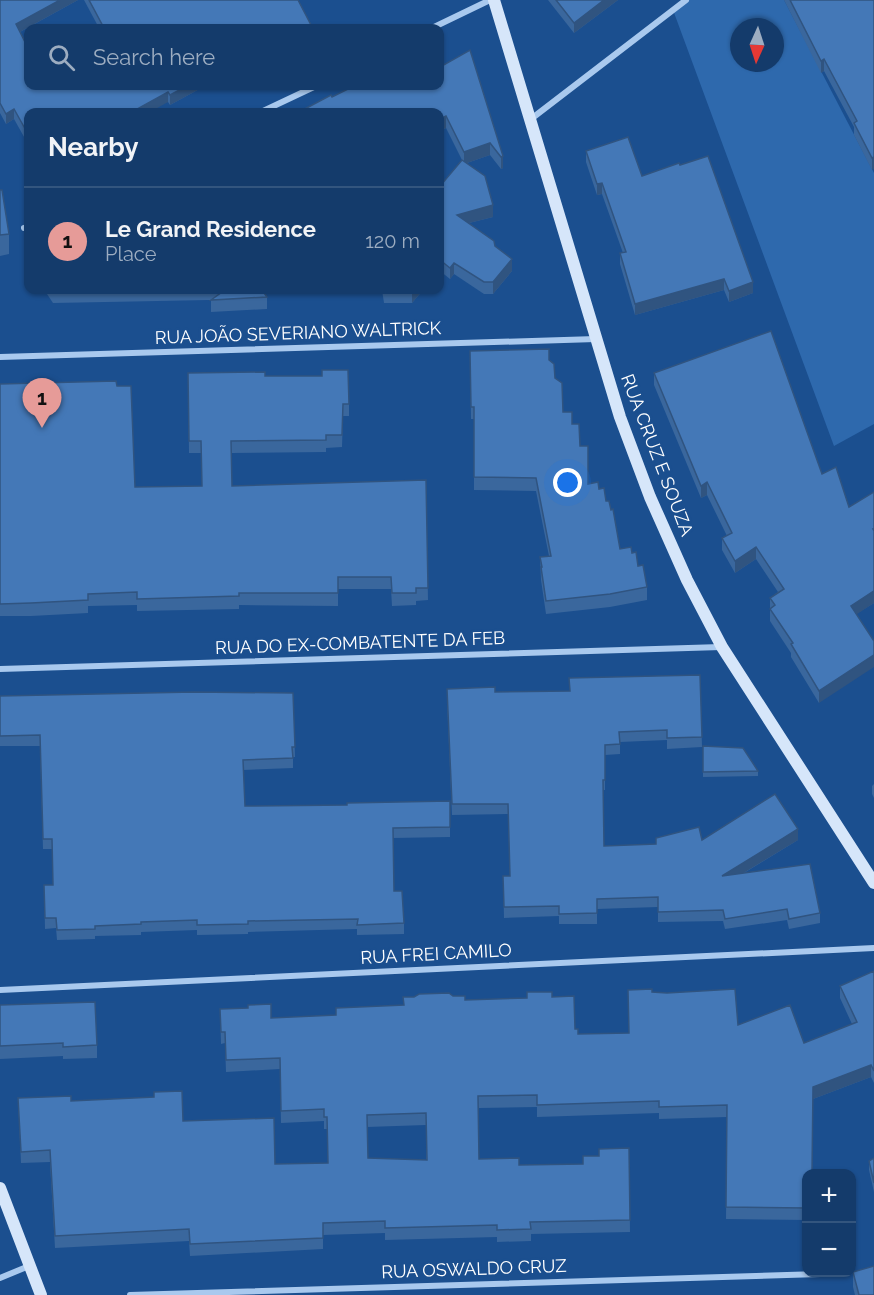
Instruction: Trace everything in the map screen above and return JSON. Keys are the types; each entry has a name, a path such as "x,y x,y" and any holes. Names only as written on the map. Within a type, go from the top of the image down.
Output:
{"street":[{"path":"441,24 492,0"},
{"name":"RUA CRUZ E SOUZA","path":"492,0 531,118 620,417 650,497 687,580 722,647 874,884"},
{"path":"531,118 686,0"},
{"path":"269,108 308,90"},
{"name":"RUA JOÃO SEVERIANO WALTRICK","path":"0,357 597,339"},
{"name":"RUA DO EX-COMBATENTE DA FEB","path":"0,669 722,647"},
{"name":"RUA FREI CAMILO","path":"0,990 874,948"},
{"path":"0,1188 41,1295"},
{"path":"0,1278 30,1266"},
{"name":"RUA OSWALDO CRUZ","path":"130,1295 802,1275"}],"shaded area":[{"path":"686,0 784,0 874,173 874,424 834,446 673,10"}],"building":[{"path":"0,0 60,0 16,24 24,40 24,90 179,90 170,95 168,92 139,108 24,108 24,127 14,109 6,114 0,103"},
{"path":"89,0 298,0 310,24 102,24"},
{"path":"556,0 604,0 574,23"},
{"path":"790,0 874,0 874,157 872,158 854,123 857,121 824,59 821,61"},
{"path":"470,50 503,156 501,157 490,143 464,152 446,116 444,117 444,108 307,108 346,90 444,90 444,65"},
{"path":"628,137 642,176 708,156 753,282 729,291 724,279 635,304 620,253 626,252 602,183 597,184 586,151"},
{"path":"462,160 485,176 493,205 457,215 494,241 495,246 512,259 493,282 484,282 454,263 450,268 444,263 444,181"},
{"path":"0,190 2,190 9,234 0,235"},
{"path":"219,294 265,294 267,297 211,300"},
{"path":"771,331 822,474 836,467 849,507 874,492 874,591 851,606 874,641 874,655 819,691 791,644 793,643 770,609 775,605 770,598 784,589 756,547 735,561 722,538 732,533 707,482 701,486 654,373"},
{"path":"549,349 549,360 554,364 555,378 562,383 563,412 572,412 572,424 579,424 580,446 588,446 588,484 598,482 599,489 604,488 606,501 609,501 611,510 613,509 620,549 631,547 632,553 636,552 638,566 643,565 647,587 610,594 546,601 540,557 551,556 536,478 474,477 474,407 471,407 470,351"},
{"path":"322,370 348,370 349,404 343,404 342,435 326,435 326,440 231,441 232,486 426,480 428,588 416,588 416,593 392,593 391,577 338,577 338,593 239,593 239,596 137,599 137,592 88,594 88,600 0,604 0,384 116,381 117,386 131,386 135,487 202,486 201,441 189,441 188,373 265,372 265,376 322,376"},
{"path":"700,675 702,737 667,738 667,730 619,732 620,744 605,745 604,846 656,844 656,838 699,827 702,840 775,794 798,829 722,876 810,864 820,913 789,919 787,909 725,919 723,910 658,912 658,897 597,899 597,913 559,914 559,906 504,907 503,876 510,876 508,804 452,804 447,689 495,687 495,692 570,691 569,678"},
{"path":"194,692 293,693 295,747 292,747 293,758 243,760 245,806 450,801 450,827 393,828 394,891 402,891 404,923 357,925 358,919 248,921 248,924 197,925 197,920 141,922 141,924 95,926 95,929 57,930 56,918 45,918 44,885 53,885 52,839 43,839 40,735 0,736 0,696"},
{"path":"703,746 743,748 758,771 703,772"},
{"path":"874,971 874,1071 871,1065 813,1087 812,1169 802,1169 802,1208 726,1207 727,1105 659,1107 659,1101 537,1105 537,1095 478,1096 479,1159 519,1158 519,1165 583,1164 583,1156 599,1156 599,1149 629,1148 630,1220 530,1222 531,1229 497,1230 497,1225 385,1228 385,1221 323,1223 323,1238 190,1244 189,1229 55,1236 50,1150 21,1152 18,1098 71,1096 71,1101 154,1097 154,1092 182,1091 183,1121 274,1118 275,1164 328,1163 327,1117 324,1117 324,1109 281,1111 280,1058 226,1060 225,1032 221,1032 220,1009 271,1004 271,1018 336,1015 336,1008 404,1005 403,997 414,997 419,994 449,993 453,996 465,996 465,1000 527,998 527,992 552,992 552,997 574,996 575,1029 578,1029 578,1034 629,1033 628,990 652,989 652,992 667,993 735,989 738,1025 790,1005 804,1043 857,1022 840,986","holes":["426,1113 427,1160 368,1158 367,1115"]},
{"path":"95,1002 97,1045 63,1047 63,1043 0,1046 0,1005"},
{"path":"874,1158 874,1183 869,1161"},
{"path":"874,1266 874,1295 859,1295 854,1277 856,1271"}],"place":[{"name":"Le Grand Residence","path":"42,428"}]}
